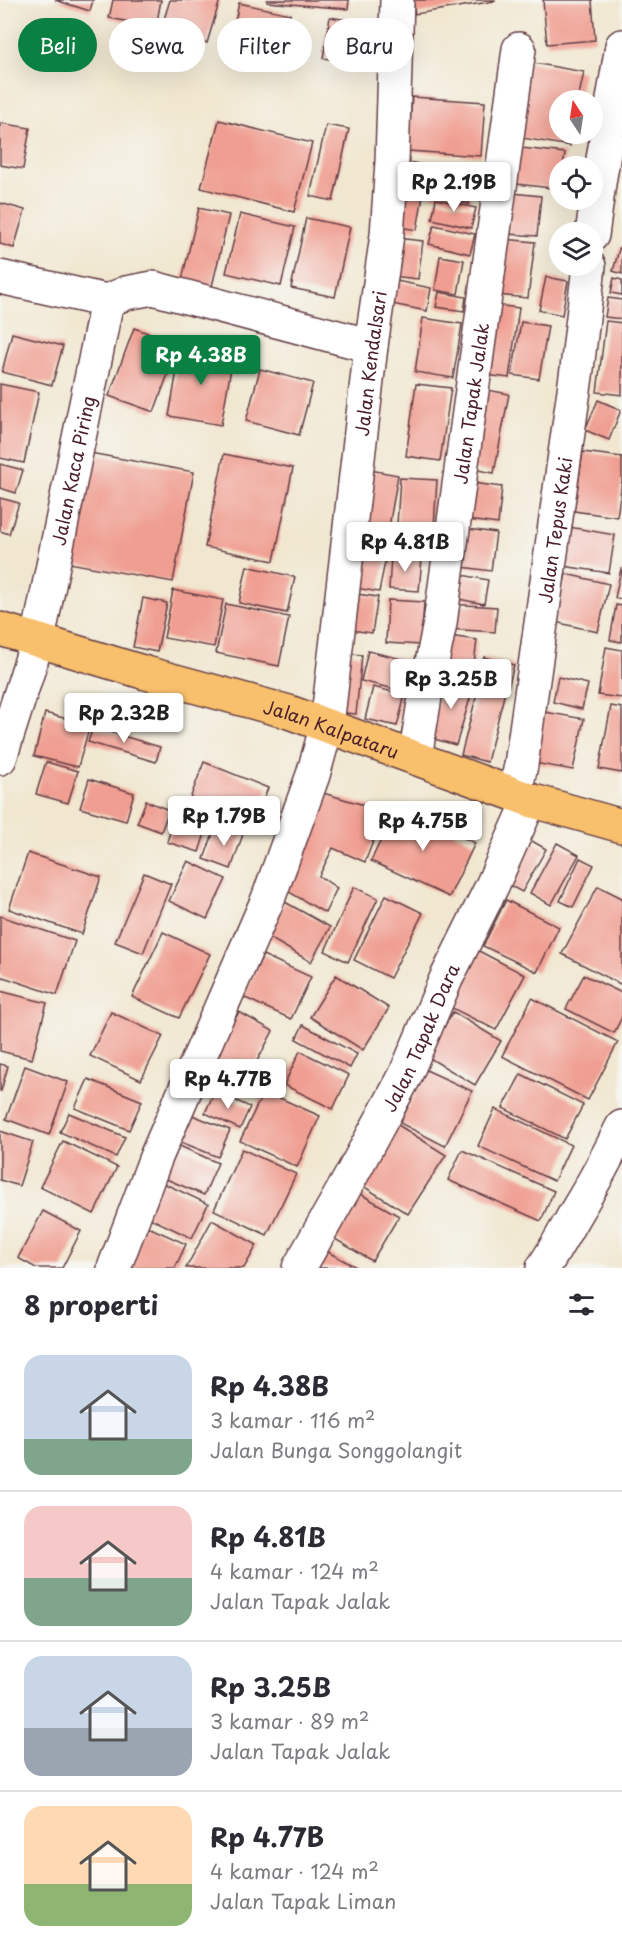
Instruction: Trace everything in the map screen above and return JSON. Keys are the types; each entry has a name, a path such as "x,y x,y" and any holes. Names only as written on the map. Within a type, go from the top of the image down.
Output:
{"main road":[{"name":"Jalan Kalpataru","path":"0,629 146,673 289,712 522,797 622,826"}],"street":[{"name":"Jalan Kendalsari","path":"114,1268 156,1156 268,899 313,775 327,725 371,346 387,235 392,172 397,0"},
{"path":"597,222 610,185 622,46"},
{"name":"Jalan Tapak Jalak","path":"415,757 424,697 440,623 519,49"},
{"name":"Jalan Tepus Kaki","path":"522,797 521,765 588,276"},
{"path":"0,277 107,301 126,293 153,288 371,346"},
{"name":"Jalan Kaca Piring","path":"0,758 38,639 107,301"},
{"name":"Jalan Tapak Dara","path":"299,1268 405,1076 446,979 492,886 522,797"},
{"path":"543,1268 592,1187 622,1126"}],"building":[{"path":"55,0 93,0 90,11"},
{"path":"113,0 161,0 158,18 109,18"},
{"path":"170,0 220,0 207,43 205,42 205,18 164,18"},
{"path":"267,0 349,0 348,9 267,2"},
{"path":"413,0 495,0 495,1 415,14"},
{"path":"543,0 592,0 595,40 547,44"},
{"path":"239,3 290,14 289,18 236,18"},
{"path":"528,62 584,72 580,90 549,90 549,142 516,137"},
{"path":"412,97 485,102 481,156 408,151"},
{"path":"219,120 312,143 294,212 201,188"},
{"path":"0,123 30,128 23,169 0,165"},
{"path":"326,125 349,129 333,201 310,196"},
{"path":"513,147 565,153 565,156 549,156 549,188 508,183"},
{"path":"404,161 428,166 417,230 393,226"},
{"path":"438,164 477,173 469,204 431,195"},
{"path":"512,193 541,196 537,236 508,234"},
{"path":"436,199 476,208 471,228 432,219"},
{"path":"0,203 25,210 14,248 0,244"},
{"path":"199,208 229,215 209,299 179,292"},
{"path":"240,214 295,227 281,286 226,273"},
{"path":"306,218 350,227 335,297 291,288"},
{"path":"434,225 475,234 470,254 429,244"},
{"path":"387,237 423,241 418,279 383,275"},
{"path":"503,239 535,242 528,298 497,295"},
{"path":"620,246 622,246 622,274 613,271"},
{"path":"440,256 464,260 458,294 435,290"},
{"path":"546,277 568,281 562,315 539,310"},
{"path":"614,278 622,280 622,295 611,293"},
{"path":"387,279 431,288 427,311 382,302"},
{"path":"439,292 466,297 464,311 436,307"},
{"path":"608,298 622,300 622,319 605,317"},
{"path":"488,304 519,308 509,378 478,374"},
{"path":"423,318 462,324 453,378 415,372"},
{"path":"606,321 622,323 622,395 597,392"},
{"path":"521,322 548,326 539,379 512,375"},
{"path":"134,328 179,344 154,412 109,396"},
{"path":"12,333 63,346 52,385 2,372"},
{"path":"181,348 233,357 221,425 169,416"},
{"path":"260,369 313,383 299,435 246,421"},
{"path":"0,384 39,392 24,463 0,458"},
{"path":"416,384 451,388 440,461 406,456"},
{"path":"477,388 509,394 494,473 462,467"},
{"path":"598,400 621,410 609,440 585,430"},
{"path":"583,452 622,457 622,480 617,517 574,511"},
{"path":"90,453 194,472 173,582 69,563"},
{"path":"224,454 293,468 274,561 205,547"},
{"path":"0,464 23,470 16,493 0,488"},
{"path":"370,470 398,475 389,527 362,523"},
{"path":"400,478 437,480 433,542 396,540"},
{"path":"465,482 502,487 498,524 460,519"},
{"path":"0,498 19,503 9,534 0,531"},
{"path":"569,527 615,535 609,573 563,566"},
{"path":"461,528 496,533 491,571 455,566"},
{"path":"356,552 386,557 379,592 350,587"},
{"path":"391,556 422,558 419,591 389,589"},
{"path":"247,566 295,577 287,613 239,603"},
{"path":"622,569 622,599 615,598"},
{"path":"452,573 488,580 484,604 448,597"},
{"path":"566,574 609,584 598,632 555,622"},
{"path":"173,590 223,600 214,647 164,638"},
{"path":"349,593 378,597 372,633 344,629"},
{"path":"143,598 167,603 157,652 133,647"},
{"path":"388,600 424,602 421,645 386,643"},
{"path":"226,604 289,617 279,666 216,653"},
{"path":"449,604 497,607 495,632 448,629"},
{"path":"616,605 622,606 622,642 610,640"},
{"path":"441,635 477,640 473,672 436,666"},
{"path":"606,647 622,650 622,698 598,695"},
{"path":"368,651 410,661 403,691 361,681"},
{"path":"340,653 362,655 356,714 335,712"},
{"path":"484,657 514,665 508,688 478,680"},
{"path":"446,674 475,682 456,745 427,737"},
{"path":"558,677 588,684 582,709 553,702"},
{"path":"479,686 505,692 487,762 461,755"},
{"path":"373,687 405,695 397,726 365,719"},
{"path":"611,706 622,708 622,773 599,769"},
{"path":"545,712 584,719 573,770 534,763"},
{"path":"45,713 90,725 78,767 34,756"},
{"path":"93,727 160,747 156,762 88,742"},
{"path":"46,762 78,771 68,803 36,794"},
{"path":"204,762 268,788 252,829 188,804"},
{"path":"89,779 134,793 126,821 80,808"},
{"path":"323,793 385,811 365,862 333,848 319,876 337,888 325,913 284,889"},
{"path":"146,801 169,810 161,832 137,823"},
{"path":"397,806 475,843 449,897 371,861"},
{"path":"177,808 210,818 199,852 167,842"},
{"path":"216,825 243,834 231,869 204,859"},
{"path":"525,837 546,849 522,892 501,881"},
{"path":"557,843 579,855 551,905 530,893"},
{"path":"28,853 101,877 82,934 9,909"},
{"path":"580,858 594,865 573,907 560,901"},
{"path":"188,861 226,879 207,919 169,901"},
{"path":"144,873 171,884 143,953 115,942"},
{"path":"598,886 622,898 622,985 562,954"},
{"path":"354,887 378,898 348,962 325,951"},
{"path":"386,895 423,913 390,978 354,960"},
{"path":"506,900 559,927 537,972 483,946"},
{"path":"285,902 330,927 311,962 266,936"},
{"path":"0,916 75,941 57,995 0,976"},
{"path":"163,932 210,954 179,1018 132,997"},
{"path":"475,949 525,975 496,1030 446,1005"},
{"path":"263,955 311,977 291,1019 243,997"},
{"path":"336,975 389,1008 363,1050 310,1017"},
{"path":"584,975 622,993 622,1017 614,1033 566,1009"},
{"path":"0,991 47,1003 32,1059 0,1051"},
{"path":"532,998 618,1042 588,1100 502,1056"},
{"path":"111,1012 163,1036 141,1080 90,1056"},
{"path":"239,1012 273,1031 239,1095 204,1076"},
{"path":"453,1012 501,1041 475,1085 426,1056"},
{"path":"303,1025 357,1054 350,1068 296,1039"},
{"path":"300,1051 349,1075 333,1109 284,1085"},
{"path":"0,1064 8,1066 1,1091 0,1091"},
{"path":"25,1066 68,1082 49,1135 6,1119"},
{"path":"426,1070 472,1091 445,1146 400,1123"},
{"path":"521,1074 583,1105 565,1139 503,1108"},
{"path":"88,1079 142,1101 129,1130 75,1108"},
{"path":"215,1091 250,1107 240,1129 205,1113"},
{"path":"264,1091 320,1116 297,1167 240,1141"},
{"path":"495,1109 571,1145 554,1181 478,1146"},
{"path":"69,1113 125,1137 116,1157 60,1132"},
{"path":"187,1113 230,1130 218,1157 176,1140"},
{"path":"395,1123 446,1155 408,1214 358,1183"},
{"path":"0,1131 33,1142 19,1186 0,1180"},
{"path":"63,1141 117,1167 94,1214 40,1187"},
{"path":"173,1143 218,1163 204,1195 159,1176"},
{"path":"242,1149 296,1174 267,1235 214,1210"},
{"path":"462,1150 554,1191 541,1221 448,1180"},
{"path":"161,1182 208,1204 192,1238 145,1216"},
{"path":"357,1192 399,1216 372,1261 330,1236"},
{"path":"43,1211 81,1231 62,1268 36,1268 18,1258"},
{"path":"212,1220 257,1245 244,1268 186,1268"},
{"path":"144,1225 186,1244 175,1268 125,1268"},
{"path":"324,1250 358,1268 314,1268"}]}
